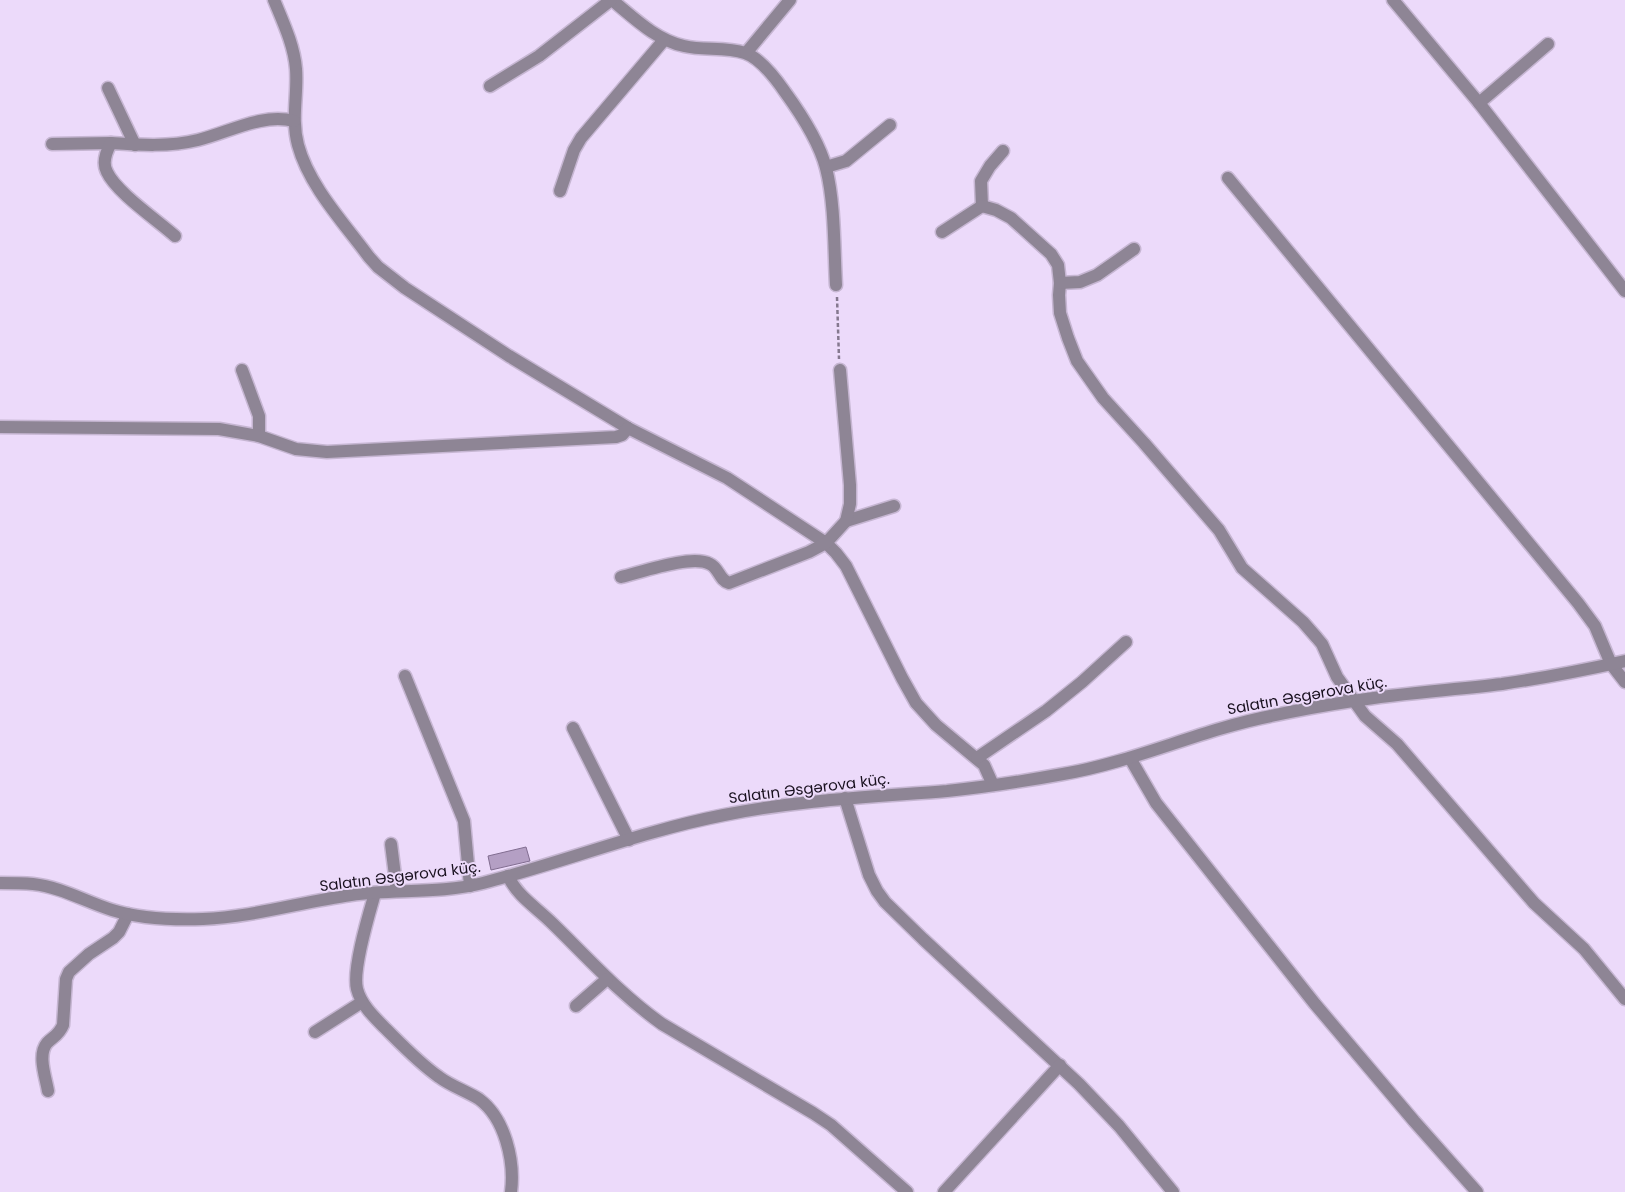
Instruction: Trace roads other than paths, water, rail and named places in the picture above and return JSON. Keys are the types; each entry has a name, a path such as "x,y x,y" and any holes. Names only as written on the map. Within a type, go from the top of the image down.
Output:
{"street":[{"path":"274,0 295,57 294,121 298,145 306,168 317,186 378,267 405,288 476,336 628,428 721,474 826,543 846,566 916,703 936,725 977,758 990,775 993,785"},
{"path":"490,86 539,56 611,0 664,40 686,47 722,48 746,53 771,73 794,104 815,140 826,167 830,191 836,285"},
{"path":"746,53 790,0"},
{"path":"1392,0 1479,103 1625,291"},
{"path":"560,191 574,150 581,138 664,40"},
{"path":"1479,103 1548,44"},
{"path":"108,88 135,145"},
{"path":"52,144 175,145 199,140 267,119 282,118 294,121"},
{"path":"826,167 846,161 890,126"},
{"path":"111,143 105,155 106,171 118,188 175,236"},
{"path":"982,206 981,181 990,166 1004,151"},
{"path":"1228,178 1578,603 1595,626 1611,664 1625,682"},
{"path":"942,232 982,206 996,210 1010,218 1051,254 1058,265 1060,313 1077,361 1103,398 1219,530 1242,568 1303,622 1322,644 1337,677 1366,716 1397,744 1534,903 1589,955 1625,999"},
{"path":"1060,284 1080,282 1097,275 1134,248"},
{"path":"242,370 259,416 259,436"},
{"path":"621,577 697,559 711,564 716,568 724,582 728,583 809,552 826,543 846,521 850,504 840,370"},
{"path":"0,427 219,429 259,436 296,449 327,452 616,437 628,428"},
{"path":"846,521 894,506"},
{"path":"977,758 1046,711 1082,682 1126,642"},
{"name":"Salatın Əsgərova küç.","path":"0,883 31,884 48,887 112,910 163,919 228,918 350,895 452,889 508,876 722,815 789,804 993,785 1073,772 1130,758 1239,723 1353,700 1498,684 1558,675 1625,661"},
{"path":"405,676 464,821 467,835 470,886"},
{"path":"573,728 629,840"},
{"path":"1130,758 1156,803 1315,1004 1414,1122 1477,1192"},
{"path":"845,798 869,875 877,892 885,902 923,940 1060,1065 1119,1126 1173,1192"},
{"path":"391,844 397,891"},
{"path":"508,876 520,896 550,921 606,979 644,1012 831,1125 907,1192"},
{"path":"375,893 357,972 357,989 362,1002 373,1016 417,1060 440,1078 478,1099 496,1116 504,1136 510,1164 511,1192"},
{"path":"48,1091 43,1050 46,1044 60,1032 63,1025 66,979 74,967 119,932 128,914"},
{"path":"576,1006 606,979"},
{"path":"316,1032 362,1002"},
{"path":"944,1192 1060,1065"}]}
